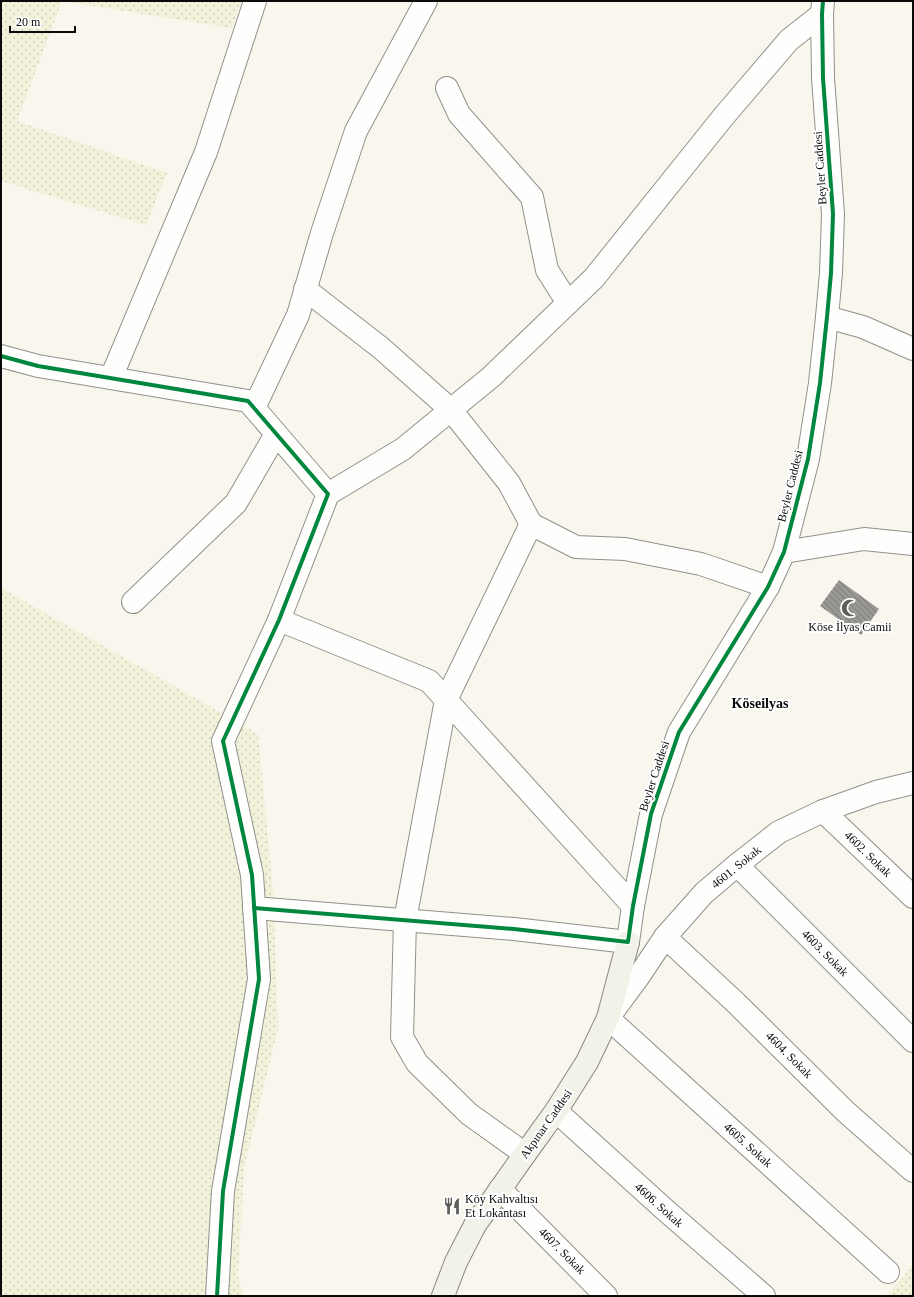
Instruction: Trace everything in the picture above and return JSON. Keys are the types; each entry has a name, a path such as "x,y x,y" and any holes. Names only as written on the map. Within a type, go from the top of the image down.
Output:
{"main road":[{"name":"Akpınar Caddesi","path":"442,1296 456,1262 475,1225 556,1111 587,1062 608,1018 628,942"}],"street":[{"path":"111,378 206,152 255,1"},
{"path":"254,408 298,315 322,233 356,131 426,1"},
{"path":"217,1296 222,1191 258,979 252,875 223,741 279,620 328,494 403,449 491,377 594,278 724,116 789,40 823,7"},
{"name":"Beyler Caddesi","path":"628,942 633,906 651,814 679,732 768,587 784,552 808,459 820,383 827,317 831,274 833,214 823,78 823,7"},
{"path":"447,88 459,114 532,197 547,270 568,303"},
{"path":"306,289 381,348 451,410 509,483 531,524 576,547 625,550 701,564 768,587"},
{"path":"827,317 863,327 913,349"},
{"path":"1,356 38,366 248,401 328,494"},
{"path":"133,602 236,503 276,434"},
{"path":"525,1154 469,1114 417,1063 402,1037 405,920 446,700 531,524"},
{"path":"784,552 864,539 913,544"},
{"path":"279,620 429,681 633,906"},
{"name":"4601. Sokak","path":"608,1018 665,937 704,893 779,832 824,811 876,792 913,783"},
{"name":"4602. Sokak","path":"824,811 913,897"},
{"name":"4603. Sokak","path":"737,865 913,1041"},
{"path":"254,908 514,929 628,942"},
{"name":"4604. Sokak","path":"665,937 735,1002 846,1112 913,1171"},
{"name":"4605. Sokak","path":"608,1018 888,1272"},
{"name":"4606. Sokak","path":"556,1111 663,1208 764,1296"},
{"name":"4607. Sokak","path":"500,1189 606,1296"}],"green space":[{"path":"1,1 62,1 17,121 167,173 146,225 1,181"},
{"path":"62,1 241,1 232,28"},
{"path":"1,588 258,734 273,890 278,1028 244,1169 238,1276 243,1296 1,1296"},
{"path":"913,1266 913,1296 886,1296"}],"building":[{"name":"Köse İlyas Camii","path":"839,580 879,609 861,635 820,606"}],"cycle path":[{"path":"254,908 514,929 628,942 633,906 651,814 679,732 768,587 784,552 808,459 820,383 827,317 831,273 833,214 823,78 823,1"},
{"path":"1,356 38,366 248,401 328,494 279,620 223,741 252,875 259,979 223,1191 217,1296"}],"place":[{"name":"Köse İlyas Camii","path":"850,608"},
{"name":"Köy Kahvaltısı Et Lokantası","path":"452,1206"}],"district":[{"name":"Köseilyas","path":"760,703"}]}
